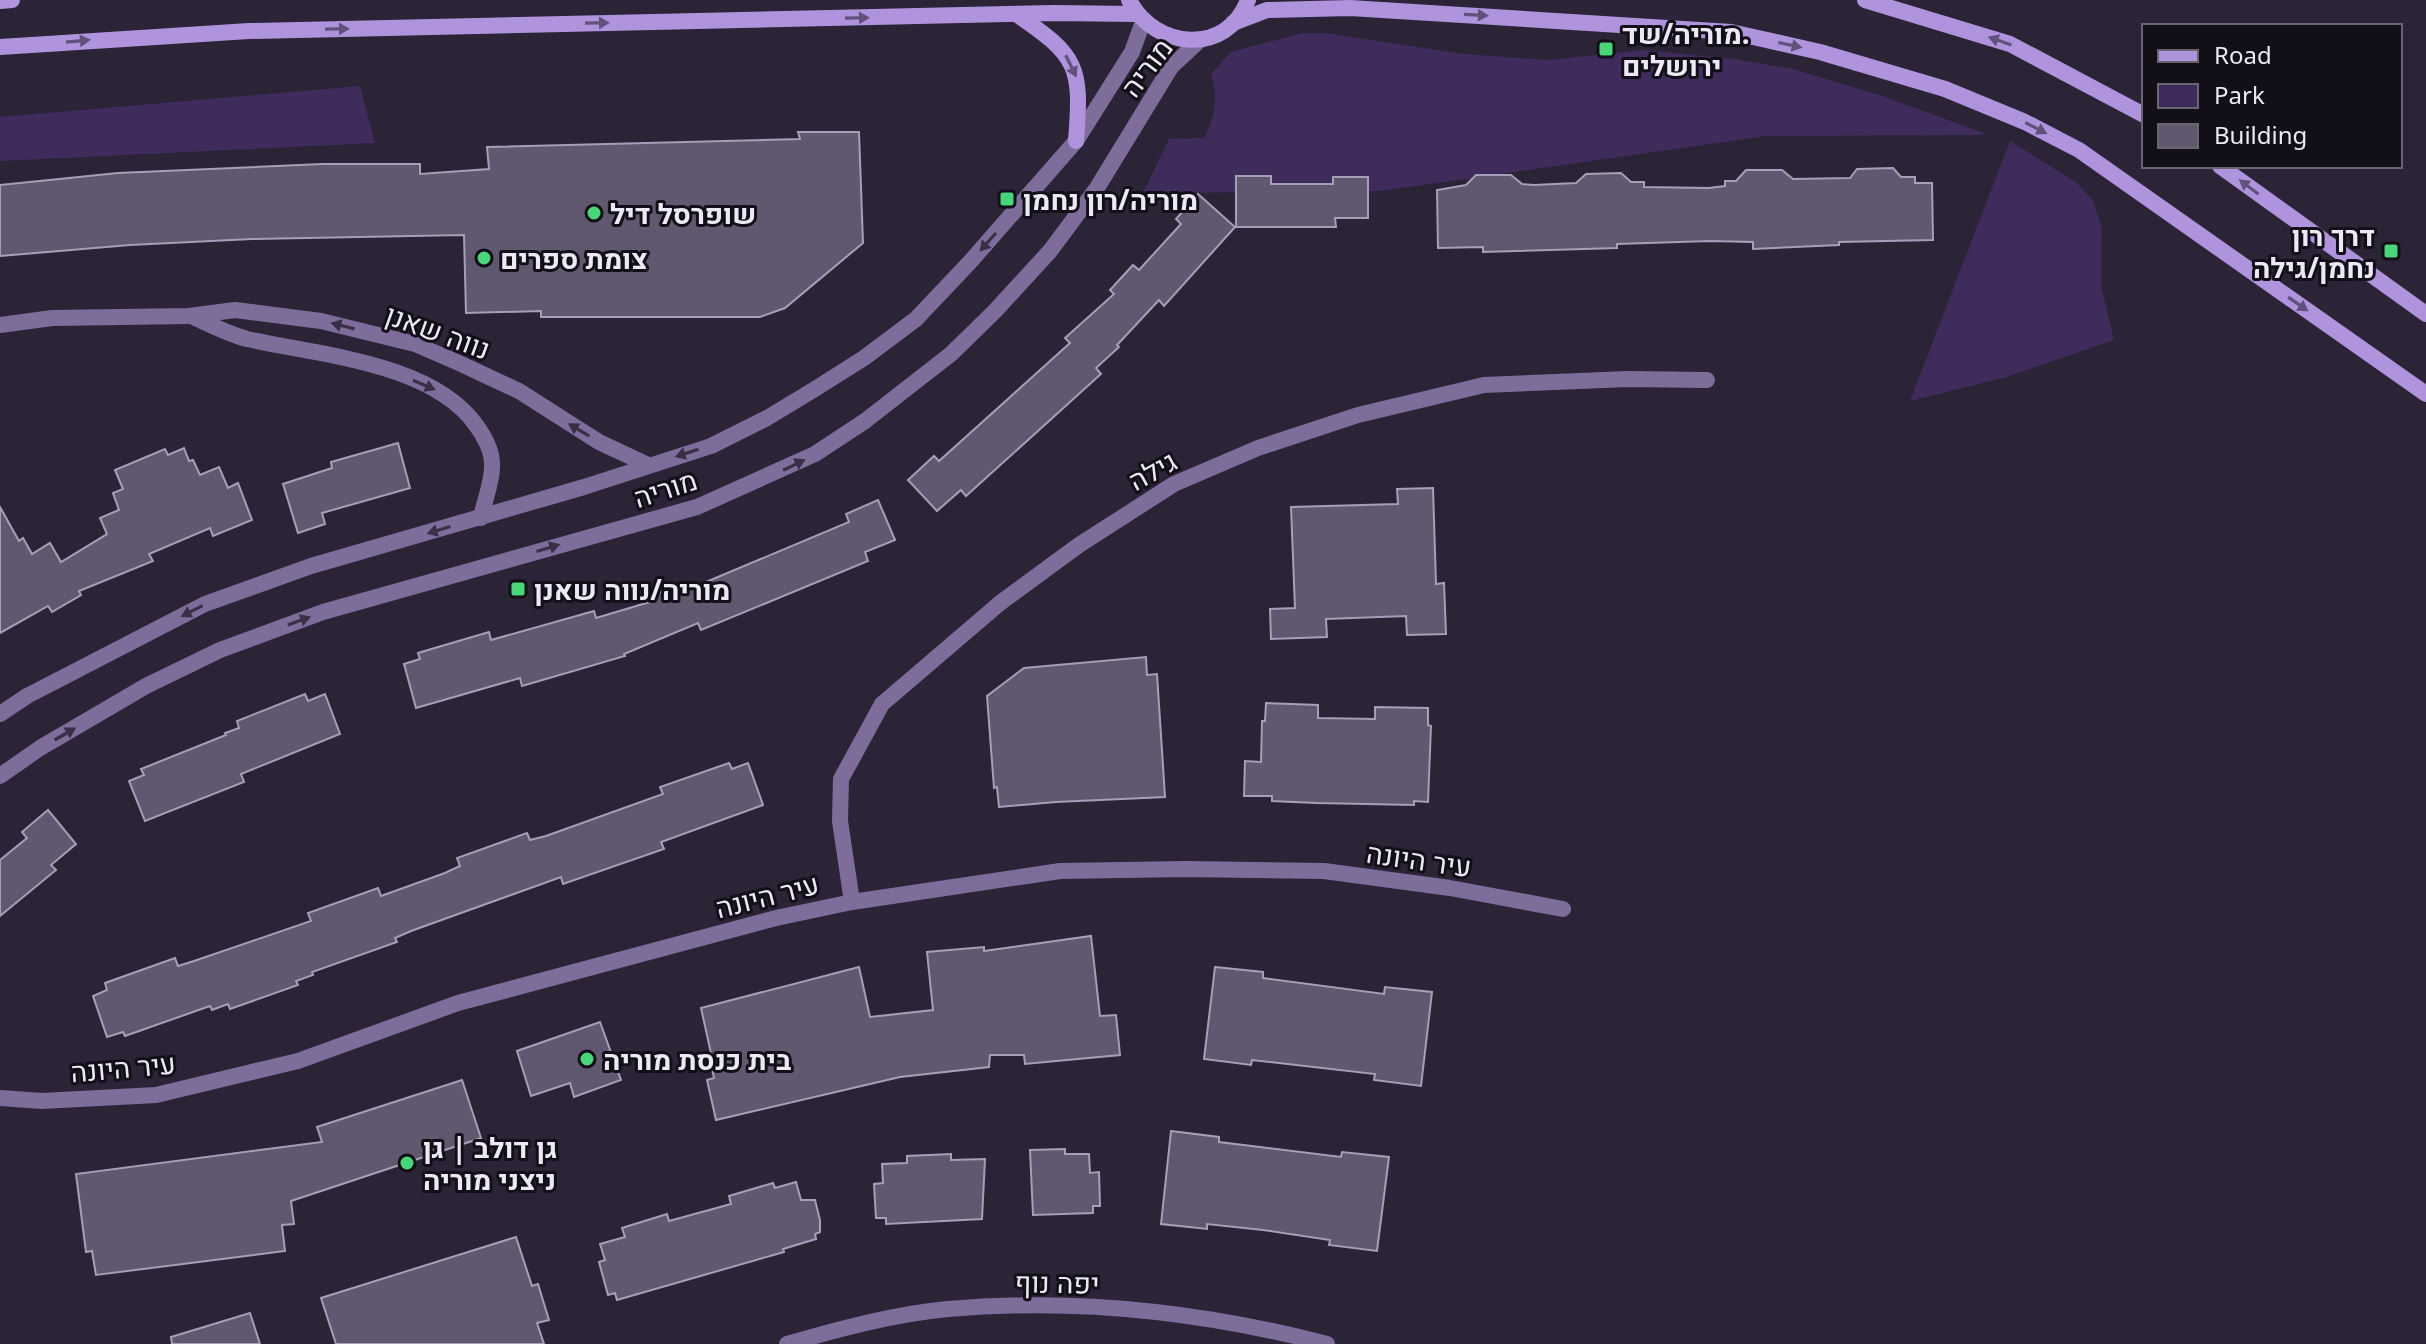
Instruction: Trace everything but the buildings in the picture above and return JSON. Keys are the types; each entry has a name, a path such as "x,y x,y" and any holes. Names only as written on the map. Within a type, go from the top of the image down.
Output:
{"main road":[{"path":"0,1 12,0"},
{"path":"1233,23 1248,0"},
{"path":"1865,0 2010,44 2142,114"},
{"path":"0,47 249,31 1136,12 1160,34 1180,39 1201,39 1267,10 1350,8 1731,32 1884,69 1945,89 2025,122 2079,150 2426,394"},
{"path":"1016,14 1054,40 1068,57 1078,81 1076,141"},
{"path":"2223,168 2426,314"}],"street":[{"name":"מוריה","path":"0,714 27,696 205,604 311,566 481,518 711,446 767,418 864,358 906,327 970,262 1076,141 1132,52 1136,12"},
{"name":"מוריה","path":"0,776 40,748 146,686 220,650 323,612 697,507 815,454 865,421 951,354 995,311 1050,251 1075,218 1097,188 1171,67 1201,39"},
{"name":"נווה שאנן","path":"0,325 52,318 189,316 235,310 321,321 415,344 519,391 599,442 648,465"},
{"name":"נווה שאנן","path":"189,316 245,338 335,354 443,393 467,412 486,439 492,464 481,518"},
{"name":"גילה","path":"852,902 840,821 841,779 882,704 1000,603 1079,545 1174,484 1258,448 1358,415 1484,385 1628,379 1707,380"},
{"name":"עיר היונה","path":"0,1098 42,1101 156,1095 298,1061 458,1003 776,918 852,902 1060,871 1324,871 1450,888 1563,909"},
{"name":"יפה נוף","path":"787,1344 842,1328 945,1309 1037,1305 1164,1312 1253,1326 1327,1344"}],"green space":[{"path":"1303,33 1325,33 1463,54 1549,60 1644,50 1734,59 1793,69 1882,96 1984,133 1766,136 1380,191 1143,193 1169,139 1204,138 1215,106 1211,74 1231,52"},
{"path":"360,86 375,143 0,161 0,117"},
{"path":"2010,141 2077,183 2093,201 2102,228 2101,286 2114,340 2006,377 1910,401"}],"place":[{"name":"מוריה/שד. ירושלים","path":"1606,49"},
{"name":"מוריה/רון נחמן","path":"1007,199"},
{"name":"שופרסל דיל","path":"594,213"},
{"name":"דרך רון נחמן/גילה","path":"2391,251"},
{"name":"צומת ספרים","path":"484,258"},
{"name":"מוריה/נווה שאנן","path":"518,589"},
{"name":"בית כנסת מוריה","path":"587,1059"},
{"name":"גן דולב | גן ניצני מוריה","path":"407,1163"}]}
